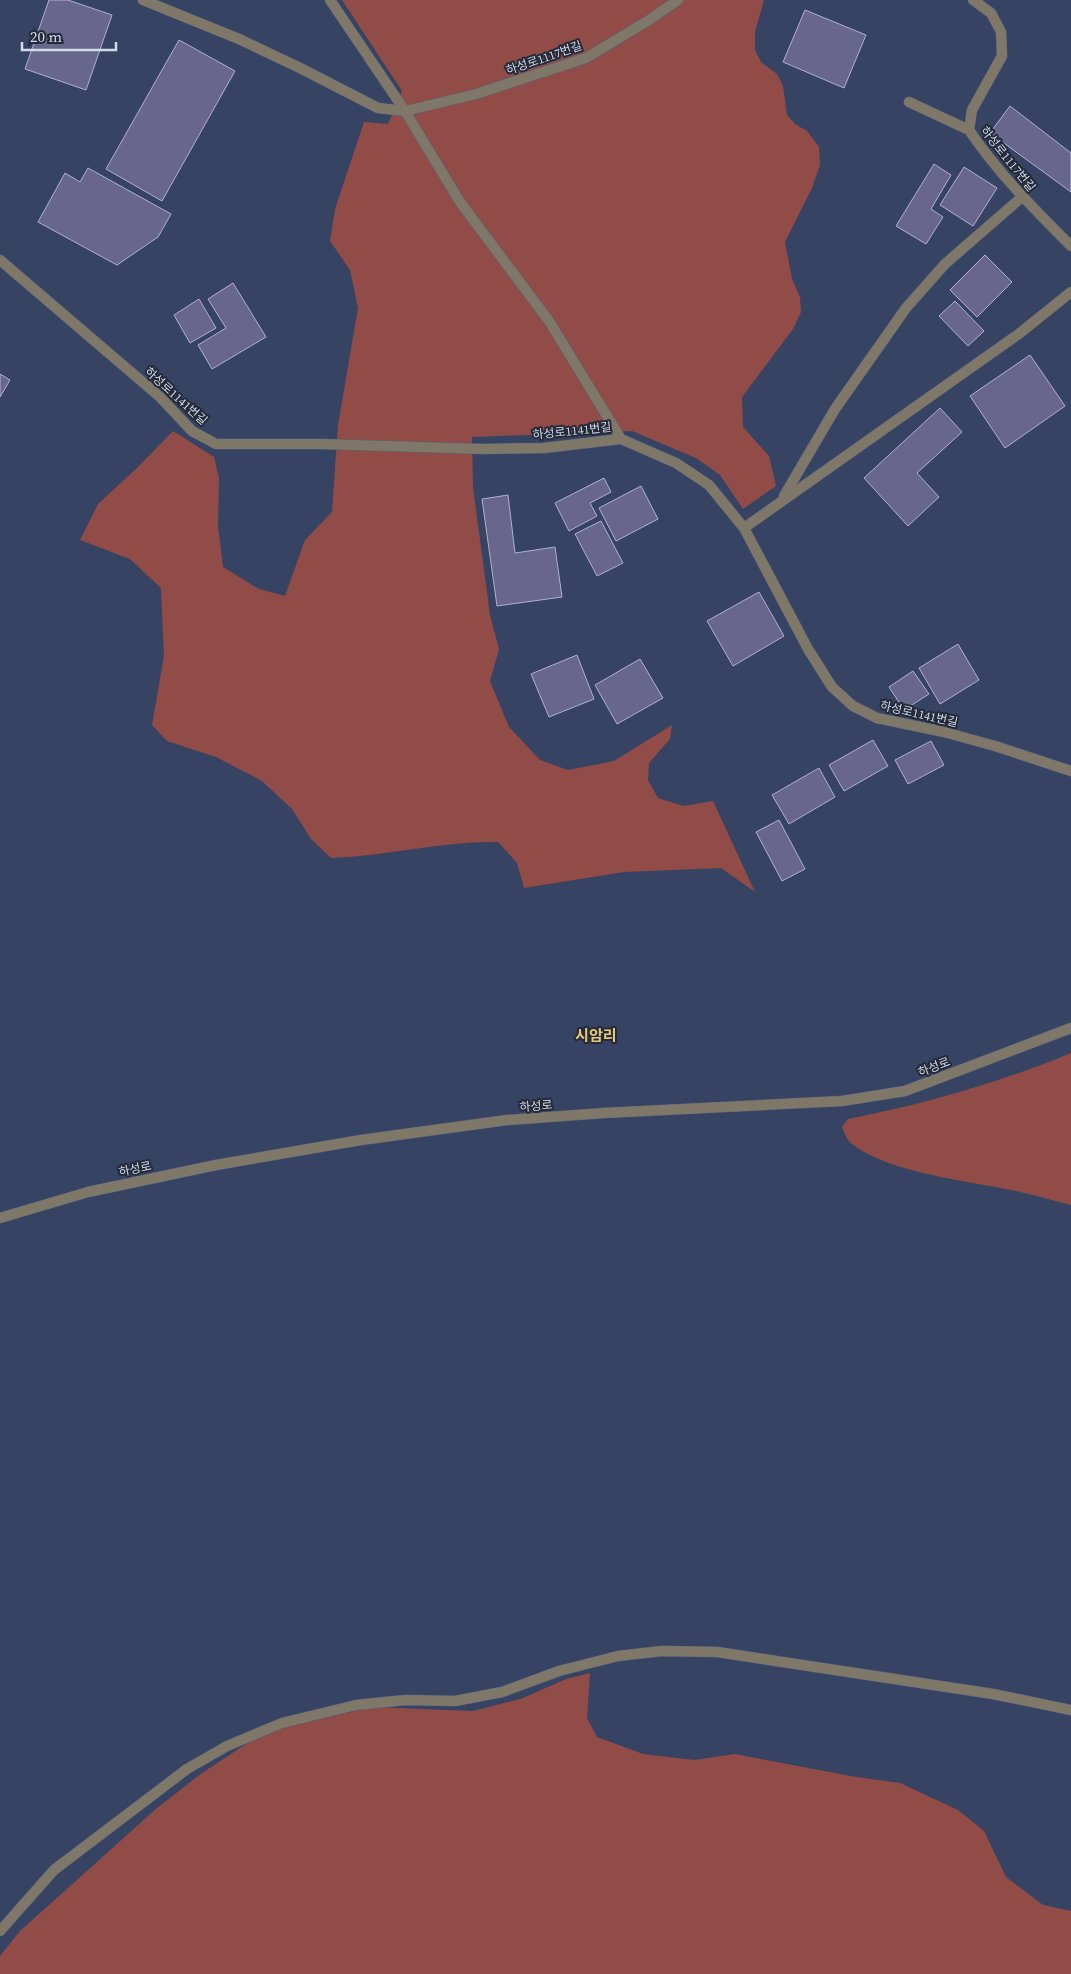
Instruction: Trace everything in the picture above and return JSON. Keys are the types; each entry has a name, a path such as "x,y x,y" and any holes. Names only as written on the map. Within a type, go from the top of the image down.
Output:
{"street":[{"name":"하성로1117번길","path":"143,0 239,39 378,108 405,110 476,94 586,58 678,0"},
{"path":"330,0 405,110 460,202 549,320 621,439"},
{"name":"하성로1117번길","path":"973,0 991,12 1001,32 1002,56 972,110 969,130 986,155 1022,197 1071,246"},
{"path":"908,102 969,130"},
{"path":"782,500 836,408 906,308 945,264 1022,197"},
{"name":"하성로1141번길","path":"0,260 160,397 192,431 216,444 322,444 482,449 544,448 621,439 676,463 709,485 744,528 808,648 832,687 853,706 877,718 953,734 1071,771"},
{"path":"744,528 1020,333 1071,292"},
{"name":"하성로","path":"0,1218 98,1190 216,1165 380,1138 507,1120 842,1101 905,1091 1071,1028"},
{"path":"0,1931 54,1870 187,1769 227,1746 282,1723 356,1705 406,1700 455,1701 502,1692 559,1671 618,1656 662,1650 717,1652 993,1694 1071,1710"}],"shaded area":[{"path":"342,0 764,0 755,32 755,50 761,62 777,74 783,86 787,115 795,124 807,131 819,147 820,165 812,188 785,242 792,279 800,297 801,312 793,329 742,397 743,427 769,456 776,486 743,509 720,475 696,458 632,431 472,437 473,487 490,615 499,649 490,681 509,727 540,760 568,770 614,761 672,725 670,739 649,763 648,780 658,798 683,806 713,801 755,892 721,868 624,872 524,888 517,863 498,842 477,842 373,855 331,858 311,839 292,809 262,781 216,757 167,741 152,725 164,656 161,588 130,559 80,540 98,504 173,431 214,457 219,478 218,526 223,567 259,589 285,596 305,540 332,512 338,425 358,308 350,270 330,241 335,209 364,122 388,124 402,91"},
{"path":"1071,1053 1071,1205 928,1174 884,1161 866,1153 851,1143 842,1127 848,1119 905,1107 961,1092"},
{"path":"590,1673 587,1718 597,1737 643,1754 694,1760 735,1754 856,1777 900,1783 958,1810 984,1831 1006,1877 1043,1905 1071,1911 1071,1974 0,1974 0,1956 20,1931 157,1808 202,1773 246,1744 288,1726 372,1707 473,1711 523,1698 566,1679"}],"building":[{"path":"49,0 68,0 112,15 86,90 25,69"},
{"path":"805,10 866,35 844,88 783,62"},
{"path":"179,40 235,71 162,201 106,169"},
{"path":"1010,106 1071,153 1071,192 990,133"},
{"path":"934,164 951,175 931,209 943,217 926,244 896,226"},
{"path":"964,167 997,188 973,226 940,205"},
{"path":"88,168 171,214 158,237 117,265 38,222 65,173 80,182"},
{"path":"985,255 1012,282 977,317 950,290"},
{"path":"233,283 266,337 212,369 198,345 226,328 208,299"},
{"path":"199,299 216,328 190,343 174,315"},
{"path":"955,301 984,331 968,346 939,316"},
{"path":"1030,355 1065,406 1005,448 970,396"},
{"path":"0,374 10,380 0,397"},
{"path":"940,408 962,432 917,473 939,497 908,526 864,478"},
{"path":"604,478 611,492 590,503 597,516 569,531 555,503"},
{"path":"641,486 658,519 616,541 599,508"},
{"path":"508,495 515,553 555,547 562,597 497,606 482,499"},
{"path":"601,521 623,563 597,576 575,534"},
{"path":"759,592 784,636 733,666 707,621"},
{"path":"958,644 979,680 940,704 919,668"},
{"path":"577,655 594,699 549,717 531,674"},
{"path":"640,659 663,698 617,724 595,685"},
{"path":"913,671 929,694 904,710 889,687"},
{"path":"873,740 888,766 844,791 829,765"},
{"path":"931,741 944,765 908,784 895,760"},
{"path":"819,768 835,797 789,824 772,795"},
{"path":"779,820 805,869 782,881 756,832"}],"district":[{"name":"시암리","path":"596,1036"}]}
